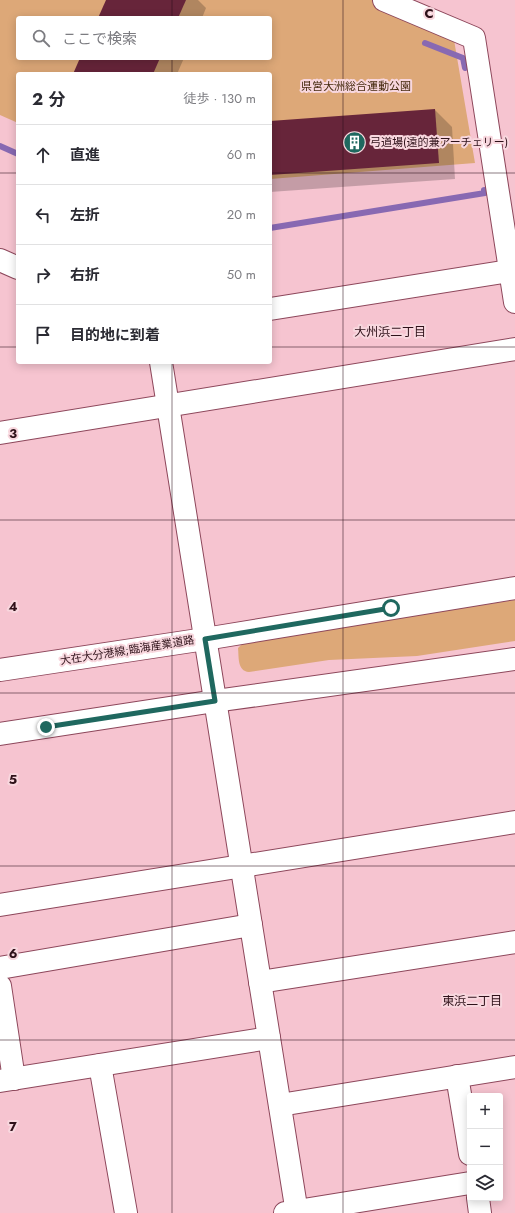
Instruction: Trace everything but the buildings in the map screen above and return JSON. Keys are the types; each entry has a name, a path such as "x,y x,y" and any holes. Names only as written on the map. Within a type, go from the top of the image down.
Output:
{"street":[{"path":"384,0 474,38 513,271 515,302"},
{"path":"0,260 16,267"},
{"path":"272,309 513,271"},
{"path":"0,433 515,349"},
{"path":"161,364 280,1105 293,1212 467,1183"},
{"name":"大在大分港線;臨海産業道路","path":"0,670 205,639 515,588"},
{"path":"0,734 215,701 515,659"},
{"path":"0,905 515,822"},
{"path":"0,968 251,925"},
{"path":"260,982 515,942"},
{"path":"0,986 7,1080 269,1038"},
{"path":"100,1065 126,1213"},
{"path":"280,1105 515,1067"},
{"path":"456,1076 467,1137"},
{"path":"478,1201 480,1213"}],"green space":[{"name":"県営大洲総合運動公園","path":"0,0 372,0 453,34 475,163 272,179 272,72 16,72 16,122 0,115"},
{"path":"515,600 515,641 417,656 329,660 249,672 242,669 239,663 238,648 245,641"}],"waterway":[{"path":"425,43 463,58 465,68"},
{"path":"0,146 16,153"},
{"path":"272,228 485,193 484,190"}],"place":[{"name":"弓道場(遠的兼アーチェリー)","path":"354,142"}],"district":[{"name":"大州浜二丁目","path":"390,332"},
{"name":"東浜二丁目","path":"472,1001"}],"route":[{"path":"46,727 215,701 205,639 391,608"}]}
